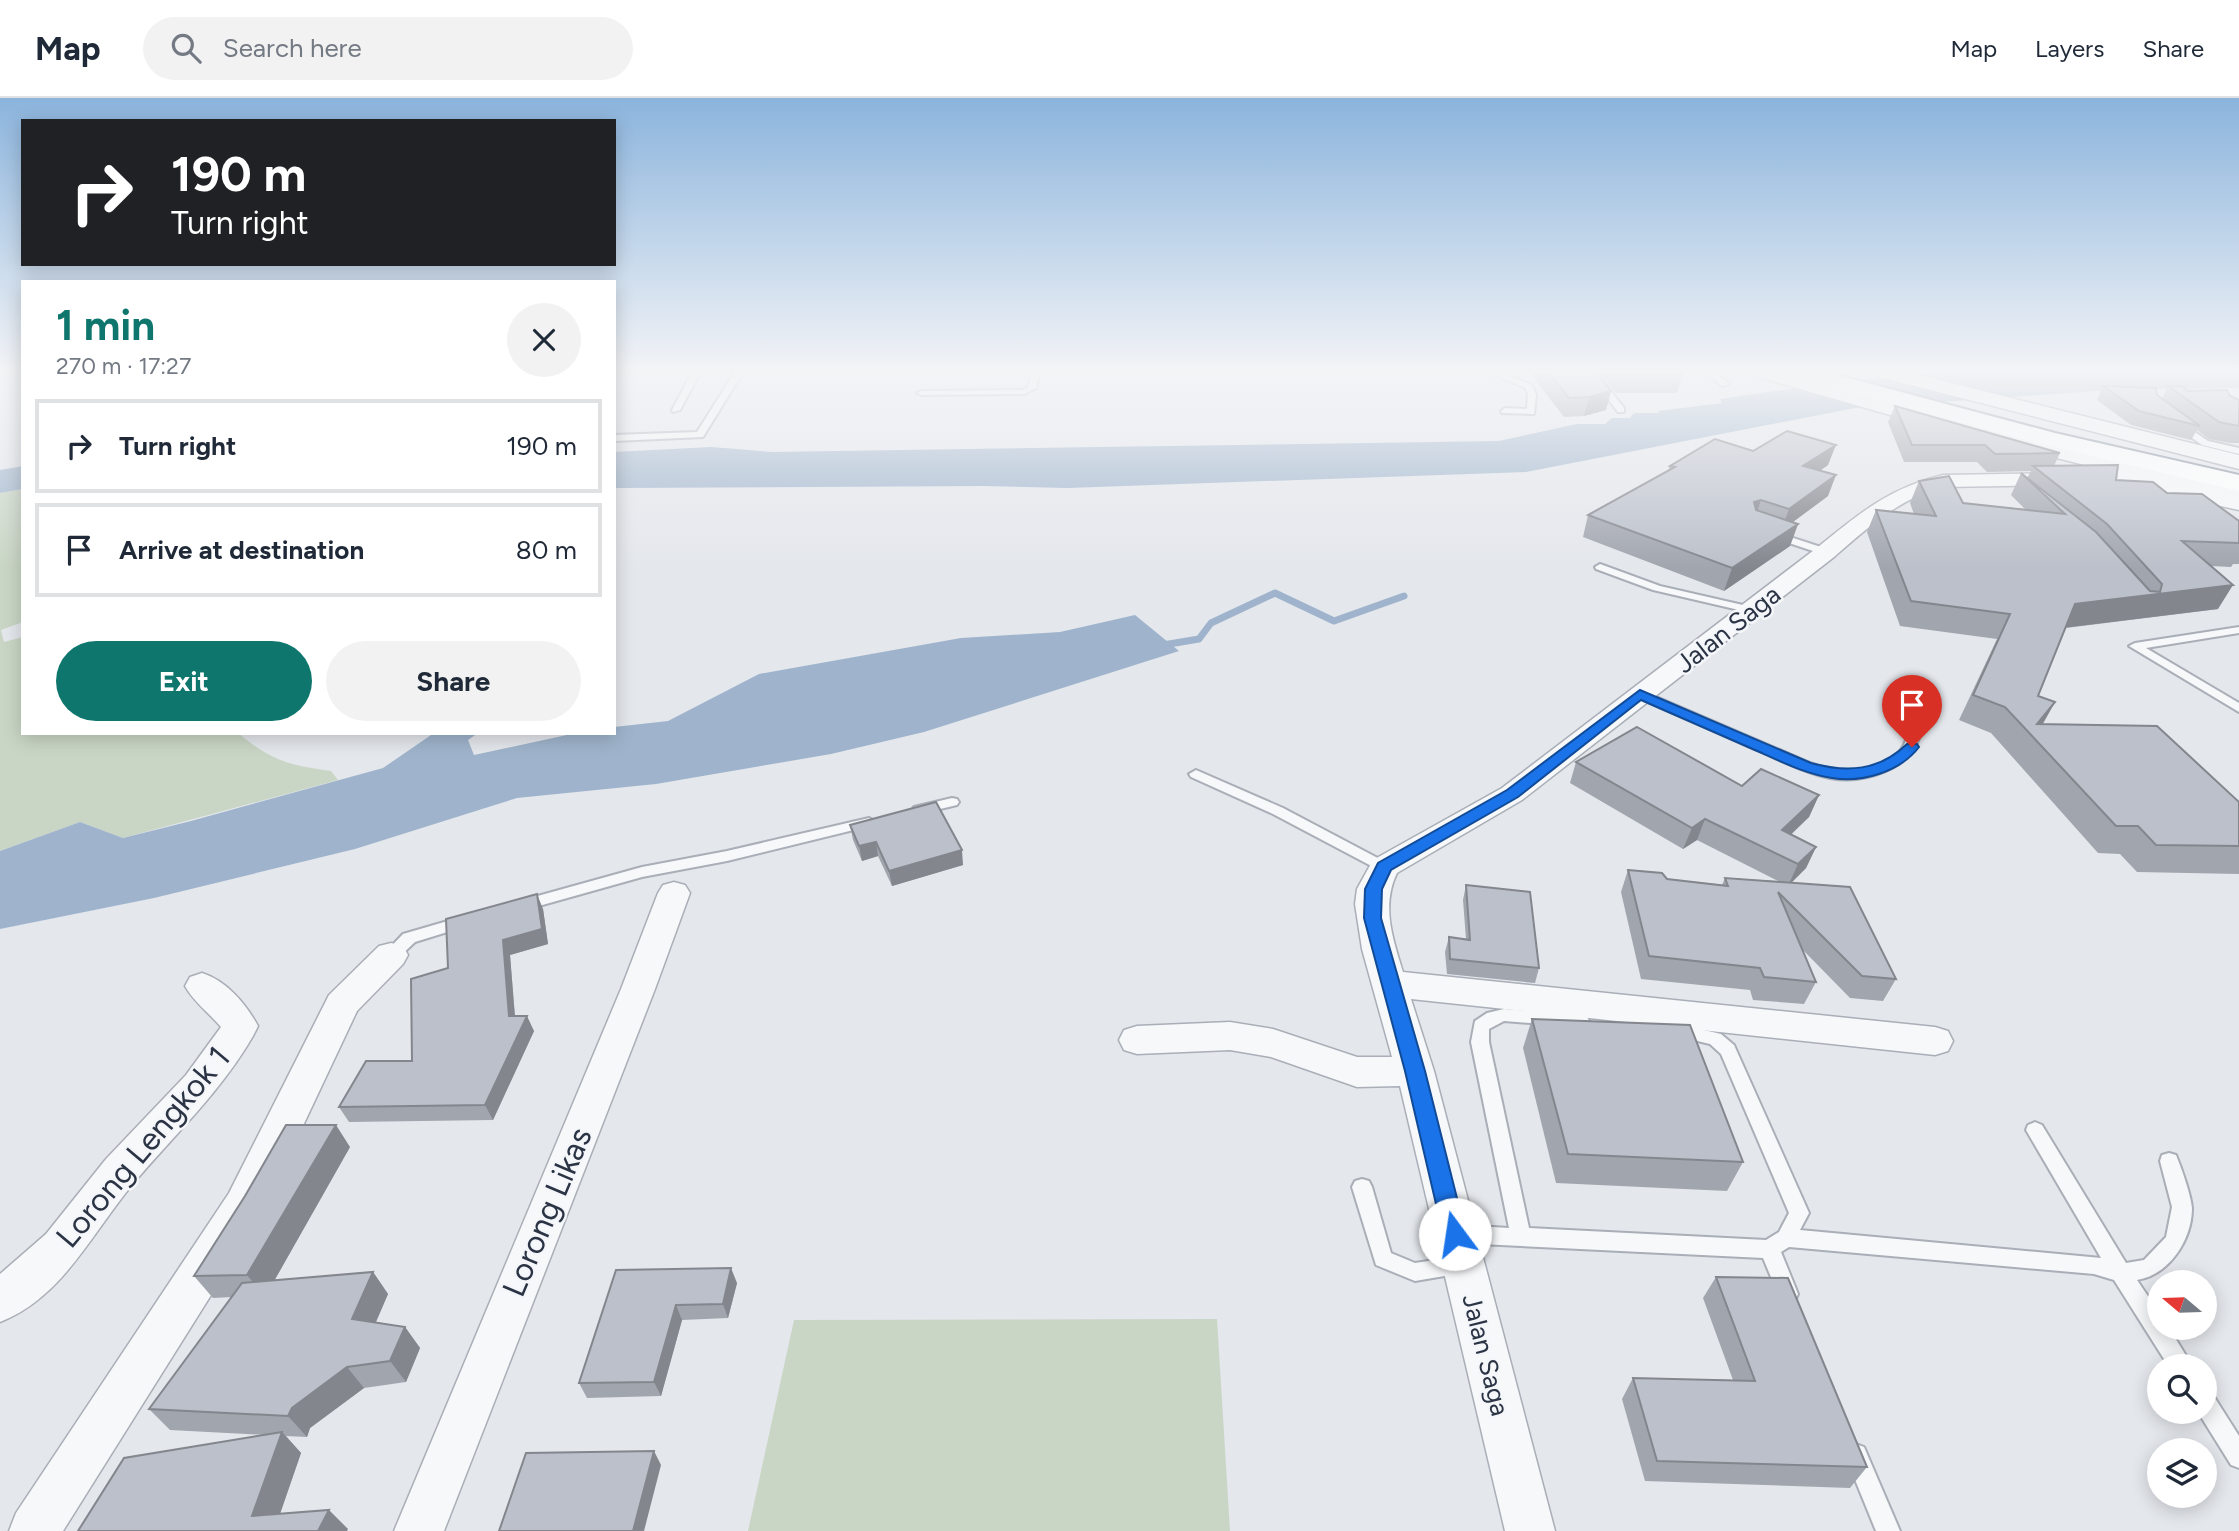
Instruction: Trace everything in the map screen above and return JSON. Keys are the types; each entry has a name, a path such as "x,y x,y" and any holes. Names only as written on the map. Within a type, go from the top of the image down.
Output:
{"highway":[{"path":"2047,436 2239,484"},
{"path":"2095,436 2239,472"}],"street":[{"path":"1997,436 2239,496"},
{"path":"2132,436 2239,462"},
{"name":"Jalan Saga","path":"2017,484 2059,472 2064,467 2028,444"},
{"name":"Jalan Saga","path":"1530,1531 1415,1071 1392,984 1379,948 1371,904 1373,889 1384,867 1512,794 1752,610 1873,512 1924,486 1943,481 2017,484 2119,478 2239,504"},
{"name":"Lorong Likas","path":"419,1531 638,989 674,893"},
{"path":"34,1531 245,1204 258,1171 318,1058 342,1004 391,955"},
{"path":"1392,984 1935,1041"},
{"name":"Lorong Lengkok 1","path":"0,1301 60,1250 100,1194 153,1135 190,1100 220,1060 240,1026 218,999 202,986"},
{"path":"1136,1040 1230,1036 1273,1043 1357,1072 1415,1071"}],"lane":[{"path":"616,438 675,436"},
{"path":"2195,436 2205,443 2239,451"},
{"path":"1765,531 1826,552"},
{"path":"1600,567 1632,576 1657,588 1752,610"},
{"path":"2239,630 2136,646 2239,708"},
{"path":"1640,694 1805,766 1833,774 1860,774 1900,759 1912,747 1914,736"},
{"path":"1196,774 1278,811 1384,867"},
{"path":"510,909 642,872 727,856 953,802"},
{"path":"391,955 417,934 483,916"},
{"path":"1521,1237 1480,1042 1481,1026 1504,1015 1670,1028 1715,1040 1728,1050 1799,1213 1778,1244 1796,1313"},
{"path":"2035,1130 2174,1354"},
{"path":"1362,1186 1383,1259 1415,1272 1459,1249 1521,1237 1778,1244 2094,1265 2121,1273 2149,1269 2175,1241 2182,1207 2169,1161"},
{"path":"2217,1422 2239,1457"},
{"path":"1850,1441 1888,1531"}],"green space":[{"path":"21,489 21,623 1,630 4,642 21,638 21,735 241,735 271,756 292,764 331,771 338,780 123,838 80,822 0,851 0,493"},
{"path":"1217,1319 1230,1531 748,1531 794,1320"}],"water":[{"path":"1523,436 1712,436 1526,472 1067,488 616,488 616,452 711,447 772,452 1499,441"},
{"path":"21,466 21,489 0,493 0,470"},
{"path":"1135,615 1179,651 924,732 831,754 656,784 517,798 355,849 154,898 0,929 0,851 80,822 123,838 383,768 431,735 475,735 468,740 474,755 567,735 616,735 616,727 668,721 759,674 961,638 1060,632"}],"building":[{"path":"1779,436 1804,436 1836,445 1803,466 1836,475 1789,509 1761,500 1754,502 1756,510 1798,524 1732,568 1588,515 1675,467 1670,466 1715,439 1753,451"},
{"path":"1908,436 2000,436 2060,453 1995,454 1985,445 1912,445"},
{"path":"2118,465 2116,480 2153,482 2167,493 2202,494 2239,521 2239,543 2182,541 2233,585 2075,604 2038,696 2055,702 2037,724 2157,726 2239,802 2239,846 2156,845 2138,826 2116,826 2005,707 1973,695 2010,614 1911,601 1876,510 1936,516 1919,481 1949,476 1963,503 2065,514 2021,473 2096,532 2150,591 2160,592 2162,584 2107,524 2033,466"},
{"path":"1637,727 1742,786 1761,769 1819,795 1782,830 1816,847 1798,864 1705,819 1692,828 1576,762"},
{"path":"936,802 962,850 889,871 876,842 859,846 850,825"},
{"path":"1628,870 1662,873 1667,879 1728,886 1725,878 1850,887 1896,979 1862,976 1778,892 1816,982 1764,977 1760,968 1649,956"},
{"path":"1466,885 1530,892 1539,968 1450,959 1449,937 1470,940"},
{"path":"537,894 542,929 503,940 509,1016 527,1016 485,1105 339,1107 366,1061 412,1061 411,979 448,968 446,919"},
{"path":"1532,1019 1690,1025 1743,1162 1568,1154"},
{"path":"286,1125 336,1125 247,1275 194,1276 245,1196"},
{"path":"731,1268 723,1304 676,1305 654,1382 579,1383 616,1270"},
{"path":"373,1272 352,1319 405,1327 390,1361 347,1367 292,1408 288,1416 149,1409 242,1283"},
{"path":"1716,1277 1788,1278 1867,1467 1657,1461 1633,1378 1755,1381"},
{"path":"282,1432 252,1516 329,1510 318,1531 78,1531 124,1458"},
{"path":"654,1451 633,1531 499,1531 526,1453"}],"waterway":[{"path":"1163,645 1199,639 1211,623 1275,593 1334,621 1404,596"}],"route":[{"path":"1455,1234 1415,1071 1392,984 1379,948 1373,918 1373,889 1384,867 1512,794 1640,694 1805,766 1833,774 1860,774 1877,769 1900,759 1912,747"}]}
